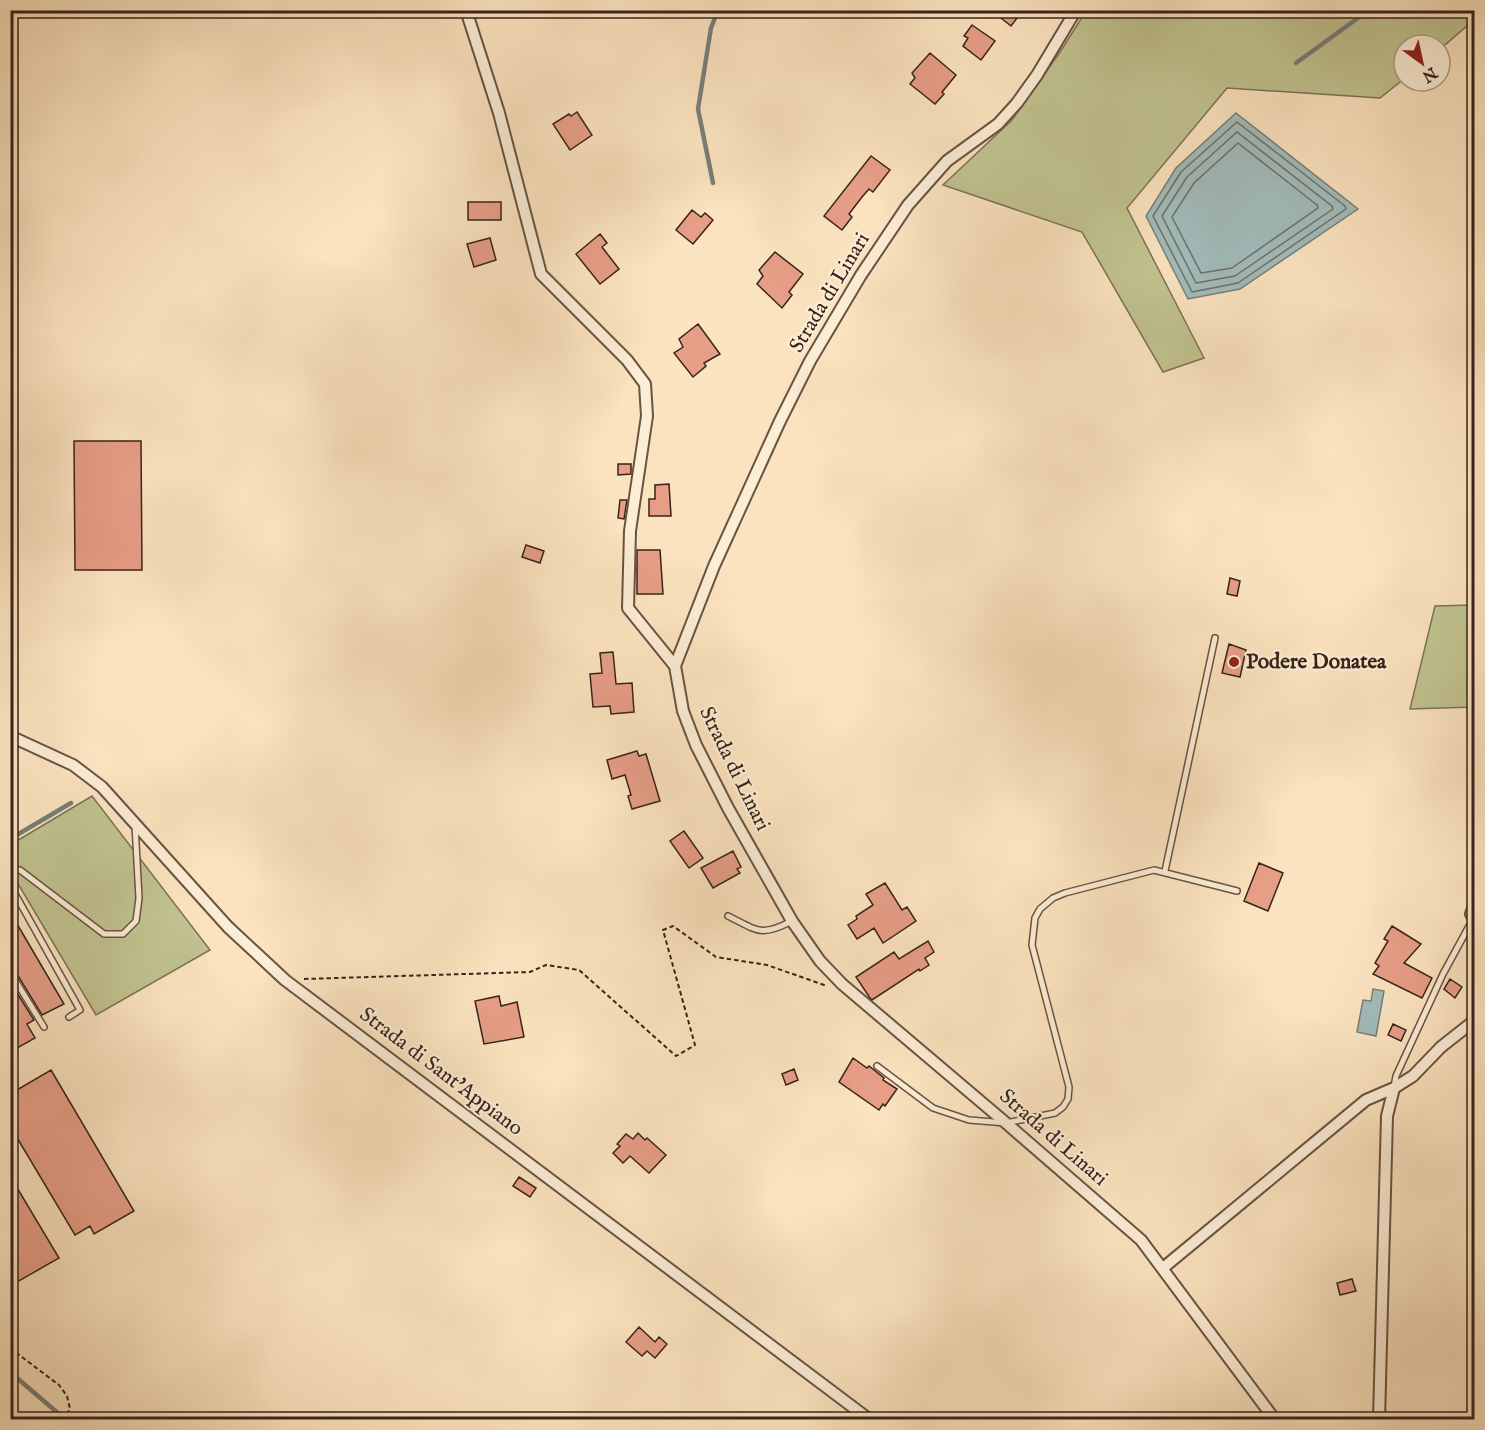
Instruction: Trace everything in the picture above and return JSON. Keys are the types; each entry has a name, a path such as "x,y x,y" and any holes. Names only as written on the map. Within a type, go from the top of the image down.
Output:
{"street":[{"path":"466,10 499,113 541,274 627,360 645,384 646,416 630,531 627,608 675,666"},
{"name":"Strada di Linari","path":"1076,10 1037,75 1017,103 998,124 947,161 908,205 861,275 810,362 780,421 714,566 675,666 683,711 696,745 728,808 792,921 820,961 842,984 1141,1240 1275,1419"},
{"name":"Strada di Sant'Appiano","path":"10,736 74,765 102,787 228,927 285,980 870,1419"},
{"path":"1474,906 1471,914 1474,918"},
{"path":"1163,1268 1365,1100 1413,1077 1441,1047 1474,1021"},
{"path":"1379,1419 1387,1116 1394,1088"}],"lane":[{"path":"1165,871 1215,638"},
{"path":"10,871 20,870 104,934 123,934 136,921 139,898 135,823"},
{"path":"877,1066 933,1108 969,1120 1006,1123 1055,1113 1068,1099 1069,1088 1032,945 1035,918 1040,909 1053,897 1154,870 1237,891"},
{"path":"10,885 80,1010 69,1017"},
{"path":"728,916 761,932 775,930 792,921"},
{"path":"1394,1088 1396,1076 1438,984 1474,918"},
{"path":"10,972 44,1027"}],"path":[{"path":"285,980 530,972 546,965 579,970 676,1056 695,1045 663,930 673,926 716,957 767,965 825,987 842,984"},
{"path":"10,1348 59,1385 67,1396 70,1409 63,1419"}],"green space":[{"path":"1474,10 1474,20 1452,39 1452,33 1392,33 1392,88 1380,98 1227,88 1127,208 1204,358 1163,372 1082,232 943,185 1012,120 1086,11"},
{"path":"1474,605 1474,707 1410,709 1435,606"},
{"path":"92,796 210,950 96,1015 11,872 10,845"}],"water":[{"path":"1236,113 1358,209 1240,289 1188,299 1146,216 1176,168"},
{"path":"1373,989 1384,991 1376,1036 1357,1032 1363,1000 1371,1001"}],"building":[{"path":"991,10 1023,10 1011,26"},
{"path":"972,25 995,41 981,60 963,46 968,38 964,36"},
{"path":"930,53 956,75 935,104 910,84 915,78 912,73"},
{"path":"577,112 592,135 570,150 553,124"},
{"path":"871,156 890,170 873,192 869,189 862,197 849,214 852,217 842,230 824,216"},
{"path":"468,202 501,202 501,220 468,220"},
{"path":"692,210 701,217 705,213 713,220 693,244 676,230"},
{"path":"600,234 607,243 602,247 619,269 600,284 576,254"},
{"path":"490,238 496,260 474,267 467,244"},
{"path":"775,252 803,274 789,292 792,295 782,308 757,284 763,276 759,270"},
{"path":"698,324 720,354 704,363 706,366 693,377 674,353 683,347 679,339"},
{"path":"74,441 141,441 142,570 75,570"},
{"path":"618,464 631,464 631,474 618,475"},
{"path":"669,484 671,516 649,516 649,499 655,499 655,485"},
{"path":"620,500 627,500 624,519 618,518"},
{"path":"526,545 544,551 540,563 522,557"},
{"path":"637,550 660,550 663,594 637,594"},
{"path":"1230,578 1240,581 1237,596 1227,594"},
{"name":"Podere Donatea","path":"1229,644 1246,650 1240,677 1222,673"},
{"path":"613,652 616,684 632,683 634,712 611,714 610,706 593,707 590,674 602,673 600,653"},
{"path":"637,751 639,756 646,754 660,801 632,809 628,796 631,795 625,775 612,779 607,760"},
{"path":"684,831 703,858 689,868 670,841"},
{"path":"733,851 741,867 737,869 740,873 713,888 701,868"},
{"path":"1259,863 1283,873 1268,911 1244,901"},
{"path":"885,883 902,910 907,907 916,921 883,943 874,928 857,939 848,925 857,919 856,916 873,905 866,894"},
{"path":"10,912 64,1004 42,1015 14,969 10,967"},
{"path":"1392,926 1421,944 1404,963 1432,978 1422,998 1373,974 1379,966 1375,963 1388,941 1384,939"},
{"path":"928,941 934,952 925,958 929,965 920,971 919,969 872,1000 856,977 894,952 899,959"},
{"path":"1450,979 1462,987 1455,998 1444,989"},
{"path":"10,982 34,1020 27,1024 35,1038 10,1052"},
{"path":"499,996 501,1006 517,1002 524,1037 484,1044 475,1001"},
{"path":"1393,1024 1406,1030 1401,1041 1388,1035"},
{"path":"853,1058 867,1068 869,1066 884,1078 883,1080 897,1089 885,1106 883,1104 879,1110 839,1082"},
{"path":"794,1069 798,1080 786,1085 782,1074"},
{"path":"51,1070 134,1211 94,1234 90,1226 75,1235 10,1126 10,1094"},
{"path":"638,1133 666,1155 649,1173 630,1156 623,1163 613,1153 620,1146 617,1144 626,1134 633,1139"},
{"path":"10,1176 59,1258 10,1286"},
{"path":"519,1177 536,1188 530,1197 513,1186"},
{"path":"1352,1279 1356,1291 1340,1295 1337,1283"},
{"path":"639,1327 655,1342 659,1337 667,1344 655,1358 647,1351 642,1356 626,1342"}],"waterway":[{"path":"713,183 698,109 711,28 718,10"},
{"path":"1296,63 1369,10"},
{"path":"10,839 71,803"},
{"path":"10,1372 66,1420"}],"place":[{"name":"Podere Donatea","path":"1234,662"}]}
